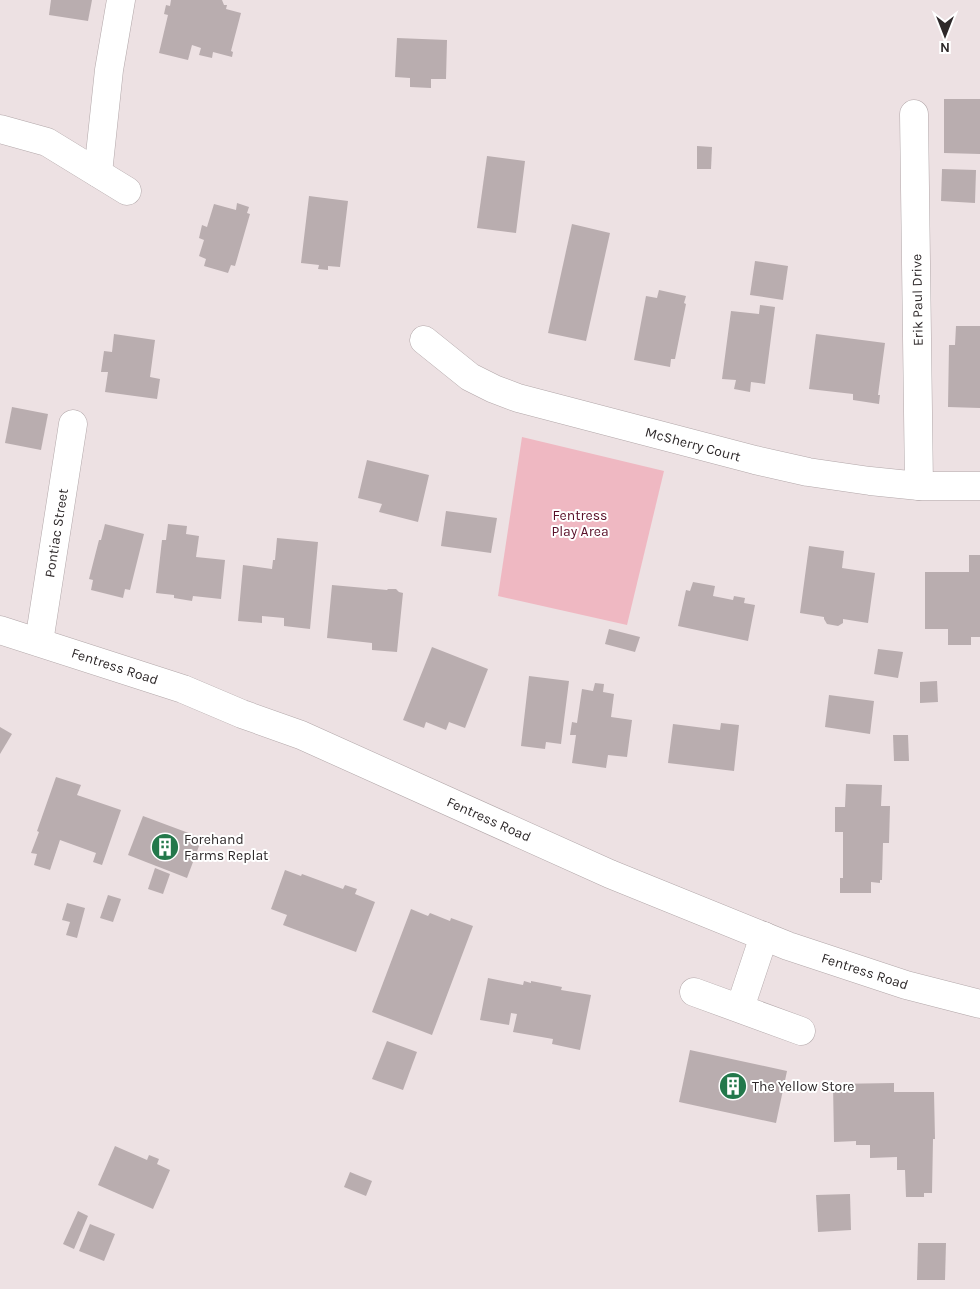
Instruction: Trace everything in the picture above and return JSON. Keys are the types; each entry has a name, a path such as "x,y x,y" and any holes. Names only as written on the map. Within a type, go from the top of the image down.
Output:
{"street":[{"path":"98,173 109,70 120,0"},
{"name":"Erik Paul Drive","path":"914,114 919,486"},
{"path":"0,129 47,142 127,191"},
{"name":"McSherry Court","path":"424,340 470,377 494,390 754,460 808,472 870,481 919,486 980,486"},
{"name":"Pontiac Street","path":"39,642 73,424"},
{"name":"Fentress Road","path":"0,630 183,689 242,714 302,735 610,874 788,946 906,985 980,1004"},
{"path":"740,1008 764,936"},
{"path":"694,992 801,1031"}],"green space":[{"name":"Fentress Play Area","path":"522,437 664,471 627,625 498,596"}],"building":[{"path":"51,0 92,0 88,21 49,15"},
{"path":"171,0 222,0 224,5 227,5 226,9 241,13 231,51 233,52 232,57 213,52 212,58 199,55 201,48 192,45 188,60 159,53 168,15 164,14 166,5 170,6"},
{"path":"397,38 447,40 446,79 431,79 431,88 410,87 410,78 395,77"},
{"path":"944,99 980,99 980,154 944,153"},
{"path":"697,146 712,147 711,169 697,169"},
{"path":"487,156 525,161 516,233 477,228"},
{"path":"942,169 976,170 975,203 941,201"},
{"path":"309,196 348,201 340,267 328,266 328,270 318,269 319,265 301,263"},
{"path":"237,203 249,207 247,213 250,214 235,266 231,265 228,273 204,266 206,259 199,256 204,240 199,238 202,225 207,227 214,204 236,210"},
{"path":"572,224 610,233 586,341 548,333"},
{"path":"755,261 788,266 783,300 750,295"},
{"path":"659,290 686,296 675,359 671,359 670,367 634,360 646,296 657,298"},
{"path":"760,305 775,307 765,384 751,382 750,392 734,389 736,380 722,379 731,311 759,314"},
{"path":"956,326 980,326 980,408 948,407 949,345 955,345"},
{"path":"114,334 155,340 150,377 160,379 157,399 105,392 108,372 101,372 104,351 112,352"},
{"path":"816,334 885,343 878,395 880,395 879,404 853,400 853,394 809,389"},
{"path":"12,407 48,414 41,450 5,443"},
{"path":"367,460 429,475 418,522 379,512 382,504 358,498"},
{"path":"446,511 497,518 491,553 441,546"},
{"path":"105,524 144,534 130,590 125,589 123,598 91,590 93,580 89,579"},
{"path":"168,524 187,526 186,534 199,536 196,557 225,560 221,599 193,596 192,601 174,598 174,595 156,593 162,540 166,540"},
{"path":"277,538 318,542 310,629 284,626 284,618 262,616 262,623 238,621 243,565 272,569 273,560 275,560"},
{"path":"809,546 844,551 842,568 875,573 868,623 843,619 843,623 838,626 827,624 824,617 800,613"},
{"path":"969,555 980,555 980,637 971,637 971,645 948,645 948,629 925,629 925,572 969,572"},
{"path":"693,582 715,586 713,596 733,600 734,596 745,598 744,603 755,605 748,641 678,626 686,590 690,591"},
{"path":"332,585 387,590 396,589 403,593 397,652 372,650 372,643 327,638"},
{"path":"609,629 640,637 635,652 605,644"},
{"path":"432,647 488,669 465,728 449,722 446,730 426,722 424,728 403,720"},
{"path":"878,649 903,652 898,678 874,674"},
{"path":"529,676 569,681 561,744 546,742 545,749 521,746"},
{"path":"937,681 938,702 920,703 920,682"},
{"path":"595,683 604,684 603,692 614,694 611,717 632,720 627,757 608,755 606,768 572,763 576,735 570,735 572,722 577,723 582,689 593,691"},
{"path":"829,695 874,701 870,734 825,727"},
{"path":"721,723 739,725 734,771 668,763 673,724 720,730"},
{"path":"0,727 12,734 0,754"},
{"path":"893,735 908,735 909,761 894,761"},
{"path":"56,777 81,785 77,795 121,810 102,865 93,862 96,853 60,840 50,870 34,865 37,854 31,853"},
{"path":"846,784 882,785 881,806 890,806 889,843 883,843 882,880 880,880 880,883 871,882 871,893 840,893 840,878 843,878 843,832 835,832 835,807 845,807"},
{"name":"Forehand Farms Replat","path":"143,816 202,838 187,878 128,855"},
{"path":"155,868 170,874 163,894 148,889"},
{"path":"285,870 343,889 345,885 357,889 355,894 375,902 356,952 283,925 287,915 271,909"},
{"path":"108,895 121,899 113,922 100,918"},
{"path":"67,903 85,908 77,938 66,935 70,922 62,920"},
{"path":"411,909 428,916 430,913 450,921 451,918 473,926 432,1035 372,1012"},
{"path":"488,978 523,985 524,981 531,983 531,981 562,987 561,990 591,995 580,1050 552,1044 553,1039 513,1032 517,1014 511,1013 509,1025 480,1020"},
{"path":"387,1041 417,1052 403,1090 372,1079"},
{"name":"The Yellow Store","path":"690,1050 787,1071 776,1123 679,1102"},
{"path":"894,1083 894,1092 934,1092 935,1139 933,1139 932,1193 924,1193 924,1197 906,1197 905,1170 897,1170 897,1157 870,1158 870,1145 856,1145 856,1141 834,1142 833,1084"},
{"path":"115,1146 147,1160 149,1155 159,1159 157,1164 170,1170 153,1209 98,1185"},
{"path":"350,1172 372,1181 366,1196 344,1187"},
{"path":"850,1194 851,1230 818,1232 816,1195"},
{"path":"78,1211 88,1216 74,1249 63,1244"},
{"path":"90,1224 115,1234 104,1261 79,1251"},
{"path":"918,1243 946,1243 945,1280 917,1280"}],"place":[{"name":"Forehand Farms Replat","path":"165,847"},
{"name":"The Yellow Store","path":"733,1086"}]}
